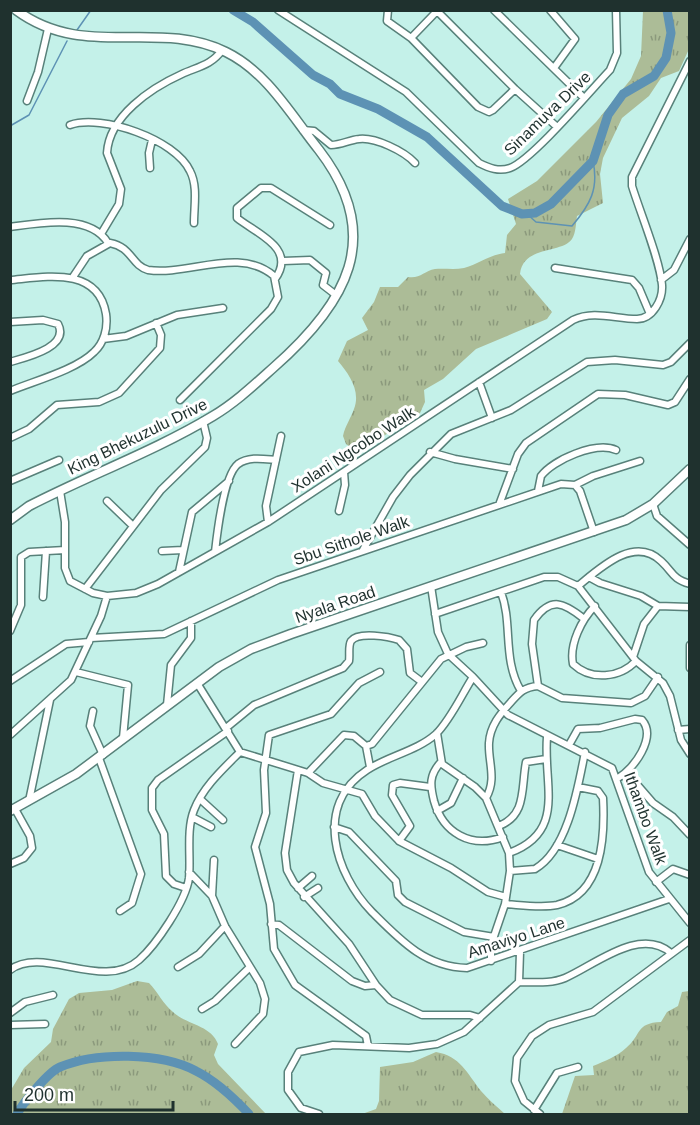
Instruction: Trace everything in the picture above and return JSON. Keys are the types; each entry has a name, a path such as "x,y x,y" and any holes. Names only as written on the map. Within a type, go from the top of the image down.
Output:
{"street":[{"name":"King Bhekuzulu Drive","path":"10,520 29,506 203,421 229,405 300,345 315,328 336,295 351,259 353,231 351,210 339,178 264,80 240,61 222,50 180,39 83,38 48,29 16,10"},
{"name":"Sinamuva Drive","path":"278,10 406,92 479,163 490,169 503,170 512,168 610,70 615,60 616,10"},
{"path":"388,10 387,21 411,38 484,110 494,110 515,89"},
{"path":"494,10 584,98"},
{"path":"550,10 575,39 574,45 554,68"},
{"path":"411,38 437,11 515,89 556,126"},
{"path":"27,101 38,72 48,29"},
{"path":"101,234 121,194 120,180 107,153 116,126 123,114 134,104 178,76 214,60 222,50"},
{"path":"650,314 660,296 661,280 632,180 690,61"},
{"path":"70,124 89,120 116,126 152,140 178,154 191,172 194,185 194,223"},
{"path":"303,130 314,131 331,145 358,139 368,140 404,154 415,163"},
{"path":"150,168 148,153 152,140"},
{"path":"283,261 270,242 236,215 237,208 255,192 266,187 271,188 330,225"},
{"path":"10,227 68,223 101,234 108,243 126,249 140,266 148,270 240,263 262,267 275,279"},
{"path":"661,280 674,270 690,239"},
{"path":"73,277 83,259 108,243"},
{"path":"283,261 310,260 326,273 323,285 336,295"},
{"path":"180,400 271,309 278,297 275,279 283,261"},
{"path":"555,268 632,280 638,285 650,314"},
{"path":"10,280 73,277 89,285 101,299 107,321 103,339 97,348 81,361 10,391"},
{"path":"103,339 122,338 177,315 223,308"},
{"name":"Xolani Ngcobo Walk","path":"85,589 107,596 136,593 215,552 268,522 580,316 596,315 637,319 650,314"},
{"path":"10,322 47,320 58,324 61,333 60,339 53,345 10,362"},
{"path":"10,438 29,429 57,405 99,402 119,393 160,348 162,335 156,323"},
{"path":"362,550 393,496 430,452 459,429 511,410 587,362 615,360 663,365 671,362 690,343"},
{"path":"499,505 526,443 590,398 612,393 668,405 675,402 690,379"},
{"path":"479,382 492,418"},
{"path":"60,491 65,522 67,576 85,589 167,484 205,447 207,438 203,421"},
{"path":"268,522 266,506 281,436"},
{"path":"538,491 541,476 560,460 600,447 616,450"},
{"path":"430,452 513,470"},
{"path":"215,552 229,481 234,469 243,462 261,458 276,460"},
{"path":"10,481 59,460"},
{"name":"Sbu Sithole Walk","path":"10,681 66,644 90,640 158,636 265,585 538,491 561,484 575,485 593,476 640,460"},
{"name":"Nyala Road","path":"13,810 101,756 219,667 251,649 626,520 653,504 690,469"},
{"path":"339,511 345,485 344,472"},
{"path":"178,572 192,512 229,481"},
{"path":"575,485 580,491 594,532"},
{"path":"107,501 133,526"},
{"path":"653,504 657,516 690,545"},
{"path":"10,631 21,605 21,557 30,552 65,550"},
{"path":"162,551 183,550"},
{"path":"43,597 46,551"},
{"path":"579,586 616,557 643,553 659,559 671,576 690,584"},
{"path":"435,614 553,577 579,586 634,659 658,677 668,692 678,730 690,754"},
{"path":"590,577 600,584 641,596 658,606 690,607"},
{"name":"Ithambo Walk","path":"431,586 438,632 448,654 503,710 517,722 610,765 618,778 640,852 656,882 690,923"},
{"path":"501,592 506,607 510,670 521,691"},
{"path":"10,735 50,700 76,672 107,596"},
{"path":"538,686 532,644 534,620 542,611 560,604 568,606 583,618"},
{"path":"595,606 583,618 572,656 576,667 592,675 623,673 634,659 644,624 658,606"},
{"path":"167,705 171,665 191,638 191,621"},
{"path":"186,888 174,885 166,876 164,834 154,816 152,789 158,780 227,729 254,705 345,666 350,658 351,642 354,638 379,636 399,640 407,649 410,673 422,682"},
{"path":"366,746 372,744 448,654 483,643"},
{"path":"690,645 690,668"},
{"path":"76,672 128,686 123,738"},
{"path":"368,1046 363,1034 324,1008 292,982 274,949 270,904 255,847 266,813 265,760 270,734 331,714 360,682 380,672"},
{"path":"473,677 437,733 441,762 432,775 430,787 437,812 444,823 465,838 488,842 503,837"},
{"path":"486,798 492,781 489,740 498,717 521,691 538,686 562,698 631,703 645,696 658,677"},
{"path":"197,683 240,752 308,773 323,783 366,797 375,816 399,841 451,868 488,892 506,897"},
{"path":"29,802 50,700"},
{"path":"93,711 90,726 141,874 132,903 120,911"},
{"path":"568,745 579,729 600,728 635,719 642,720 646,725 644,746 636,763 627,773 618,778"},
{"path":"678,730 690,729"},
{"name":"Amaviyo Lane","path":"437,733 370,767 347,789 337,811 334,827 336,854 355,892 417,954 449,967 467,968 491,962 669,899"},
{"path":"308,773 344,735 354,736 366,746 370,767"},
{"path":"509,853 531,844 545,824 548,801 547,737"},
{"path":"10,970 31,963 99,971 131,965 142,957 162,932 186,888 192,817 200,799 240,752"},
{"path":"510,871 538,868 557,845 574,807 585,753"},
{"path":"499,826 510,821 517,814 526,762 546,759"},
{"path":"441,762 486,798 509,853 510,871 505,904 490,948 491,962"},
{"path":"298,770 285,853 289,874 297,888 354,950 376,985 390,1000 416,1013 480,1018"},
{"path":"627,773 653,803 673,817 690,835"},
{"path":"437,812 451,803 463,778"},
{"path":"399,841 410,826 392,795 393,785 400,783 430,787"},
{"path":"505,904 549,906 570,899 587,887 598,859 603,798 598,791 578,787"},
{"path":"200,799 223,820"},
{"path":"10,864 24,858 32,848 31,838 13,810"},
{"path":"192,817 211,827"},
{"path":"334,827 349,832 398,884 399,897 425,914 464,932 494,937"},
{"path":"557,845 598,859"},
{"path":"212,897 214,860"},
{"path":"656,882 673,869 690,875"},
{"path":"189,872 212,897 225,926 262,988 266,1009 235,1044"},
{"path":"297,888 312,876"},
{"path":"304,897 318,888"},
{"path":"271,924 279,925 352,981 365,986 376,985"},
{"path":"178,967 199,954 225,926"},
{"path":"540,1114 520,1095 515,1073 518,1058 532,1036 549,1025 593,1012 690,940"},
{"path":"319,1114 301,1108 288,1090 287,1075 295,1056 302,1051 326,1045 409,1048 430,1046 456,1037 519,982 550,982 564,979 621,950 638,945 656,945 671,953"},
{"path":"519,982 520,952"},
{"path":"202,1008 215,1001 250,967"},
{"path":"10,1013 25,1002 53,995"},
{"path":"10,1025 45,1024"},
{"path":"534,1110 557,1073 578,1067"}],"green space":[{"path":"643,11 689,11 689,49 679,71 661,78 649,96 622,118 603,158 600,174 603,203 577,216 573,237 567,244 535,254 523,265 520,274 552,312 547,319 476,349 443,379 424,390 425,402 420,413 374,442 353,449 346,444 343,436 356,402 355,389 350,377 338,361 347,341 368,330 362,318 374,302 380,287 398,287 408,277 416,277 435,269 464,268 505,253 507,235 516,224 508,199 537,181 596,122 631,79 641,56"},
{"path":"137,981 149,983 173,1012 204,1029 215,1038 218,1044 214,1055 218,1064 266,1114 11,1114 11,1090 24,1068 51,1042 53,1029 69,999 79,993 112,990"},
{"path":"689,991 689,1114 562,1114 575,1076 594,1075 593,1066 622,1051 643,1027 661,1022 667,1012 678,1006 682,992"},
{"path":"436,1052 457,1061 484,1094 505,1114 362,1114 376,1109 379,1101 380,1067 413,1062"}],"waterway":[{"path":"77,30 91,10"},
{"path":"233,10 253,22 313,75 330,84 340,94 378,109 427,137 502,206 522,214 535,213 551,204 593,161 608,115 623,94 654,76 666,58 671,33 667,10"},
{"path":"10,126 29,115 67,41"},
{"path":"527,214 536,222 572,226 592,196 595,180 593,161"},
{"path":"17,1114 43,1081 60,1067 92,1059 128,1056 165,1060 196,1071 224,1090 249,1114"}]}
